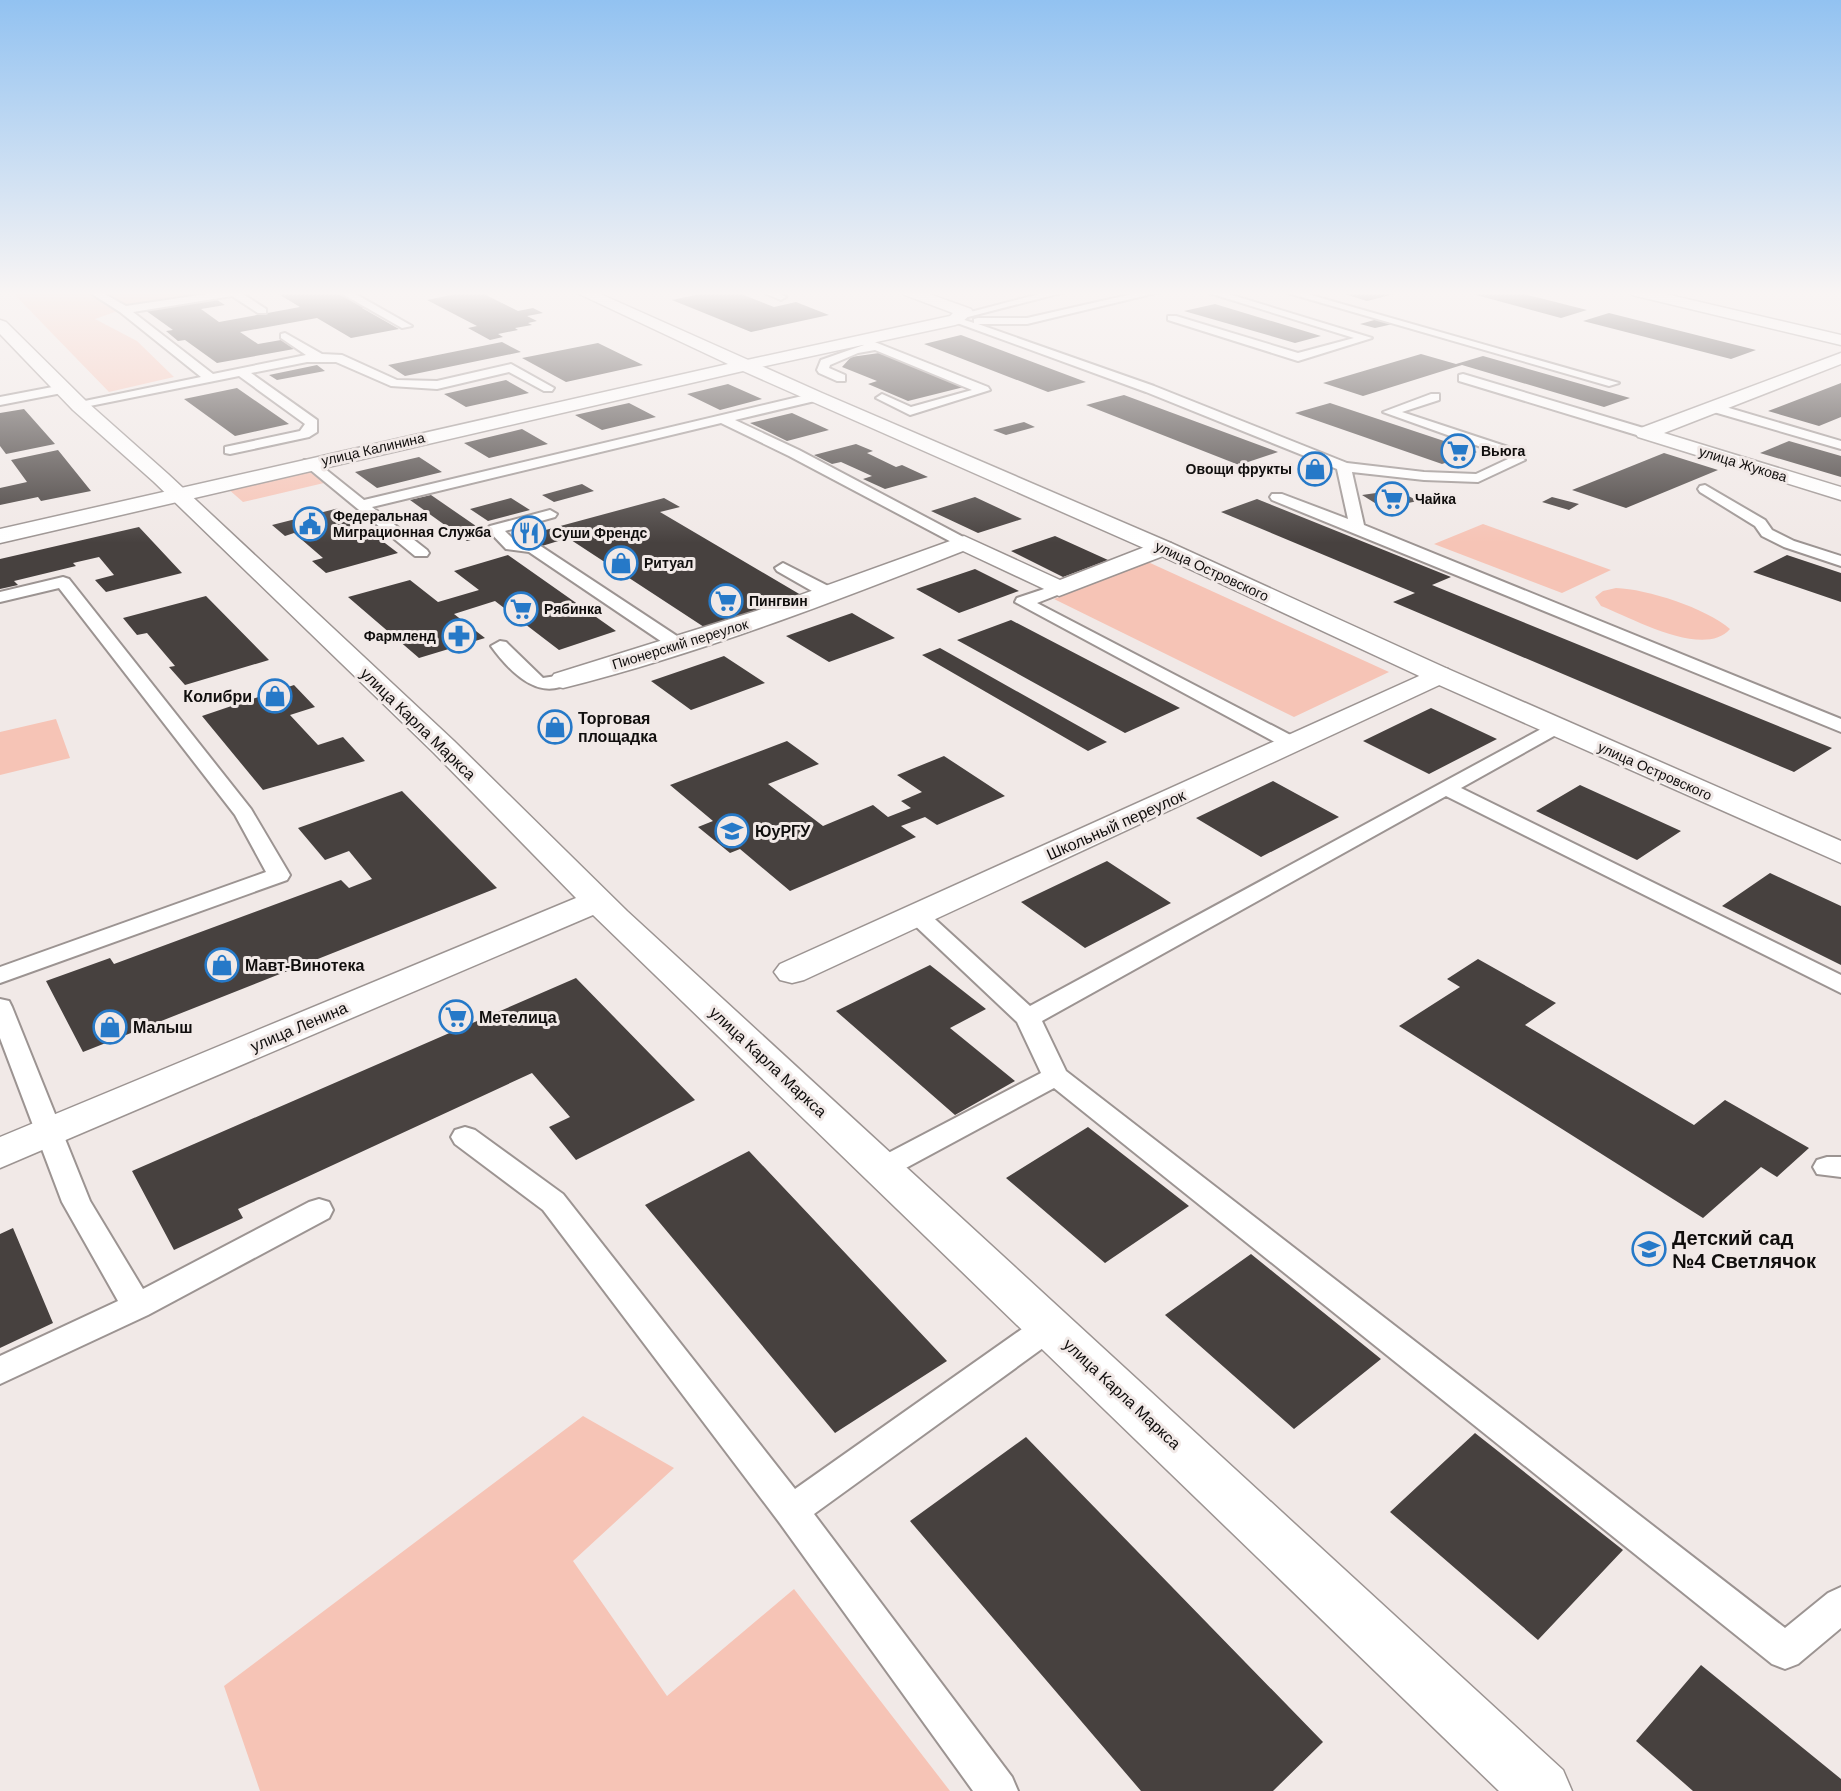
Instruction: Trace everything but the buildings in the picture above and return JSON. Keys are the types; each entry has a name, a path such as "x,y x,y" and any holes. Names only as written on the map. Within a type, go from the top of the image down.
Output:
{"street":[{"name":"улица Карла Маркса","path":"49,376 444,747 598,901 1542,1791"},
{"name":"улица Калинина","path":"0,536 309,463 700,376"},
{"name":"улица Островского","path":"769,376 1163,548 1439,675 1841,853"},
{"path":"1645,433 1799,376"},
{"name":"улица Жукова","path":"1645,433 1841,494"},
{"path":"964,543 1059,589 1163,548"},
{"name":"Пионерский переулок","path":"548,685 680,646 832,595 964,543"},
{"name":"Школьный переулок","path":"792,972 1439,675"},
{"name":"улица Ленина","path":"0,1153 598,901"}],"lane":[{"path":"0,401 71,398 220,376"},
{"path":"230,450 304,434 312,429 312,423 246,376"},
{"path":"378,376 395,383 437,385 478,376"},
{"path":"525,376 548,388"},
{"path":"836,376 841,378"},
{"path":"882,398 910,411 984,390 949,376"},
{"path":"1114,376 1344,467 1417,476 1478,478 1518,460 1503,450 1389,412 1435,397"},
{"path":"1586,376 1613,383"},
{"path":"1463,378 1645,433"},
{"path":"361,505 815,397"},
{"path":"1712,407 1841,445"},
{"path":"724,420 794,453 964,543"},
{"path":"309,463 421,553"},
{"path":"1344,467 1359,529"},
{"path":"1417,476 1443,486"},
{"path":"1705,489 1760,523 1767,533 1789,544 1841,561"},
{"path":"1277,497 1841,726"},
{"path":"550,514 495,529 511,546 533,548 680,646"},
{"path":"783,568 832,595"},
{"path":"0,597 63,582 244,813 279,875 0,975"},
{"path":"1059,589 1023,602 1293,744"},
{"path":"500,646 537,682 548,685"},
{"path":"1028,1018 1556,727"},
{"path":"1445,788 1841,985"},
{"path":"917,915 1028,1018 1056,1076 1785,1651 1839,1610"},
{"path":"0,1007 51,1132 76,1202 136,1306"},
{"path":"881,1169 1056,1076"},
{"path":"465,1137 553,1202 791,1510 998,1791"},
{"path":"0,1371 136,1306 319,1210"},
{"path":"791,1510 1050,1326"}],"shaded area":[{"path":"93,376 174,377 109,392"},
{"path":"307,470 324,483 243,502 227,488"},
{"path":"1483,524 1611,570 1562,593 1434,544"},
{"path":"1148,562 1389,672 1294,717 1054,599"},
{"path":"1616,588 1644,592 1676,601 1706,614 1730,629 1718,637 1703,640 1667,633 1601,606 1595,597 1603,591"},
{"path":"56,719 70,758 0,775 0,732"},
{"path":"583,1416 674,1468 573,1561 667,1696 794,1589 950,1791 260,1791 224,1686"}],"place":[{"name":"Вьюга","path":"1458,451"},
{"name":"Овощи фрукты","path":"1315,469"},
{"name":"Чайка","path":"1392,499"},
{"name":"Федеральная Миграционная Служба","path":"310,524"},
{"name":"Суши Френдс","path":"529,533"},
{"name":"Ритуал","path":"621,563"},
{"name":"Пингвин","path":"726,601"},
{"name":"Рябинка","path":"521,609"},
{"name":"Фармленд","path":"459,636"},
{"name":"Колибри","path":"275,696"},
{"name":"Торговая площадка","path":"555,727"},
{"name":"ЮуРГУ","path":"732,831"},
{"name":"Мавт-Винотека","path":"222,965"},
{"name":"Метелица","path":"456,1017"},
{"name":"Малыш","path":"110,1027"},
{"name":"Детский сад №4 Светлячок","path":"1649,1249"}]}
